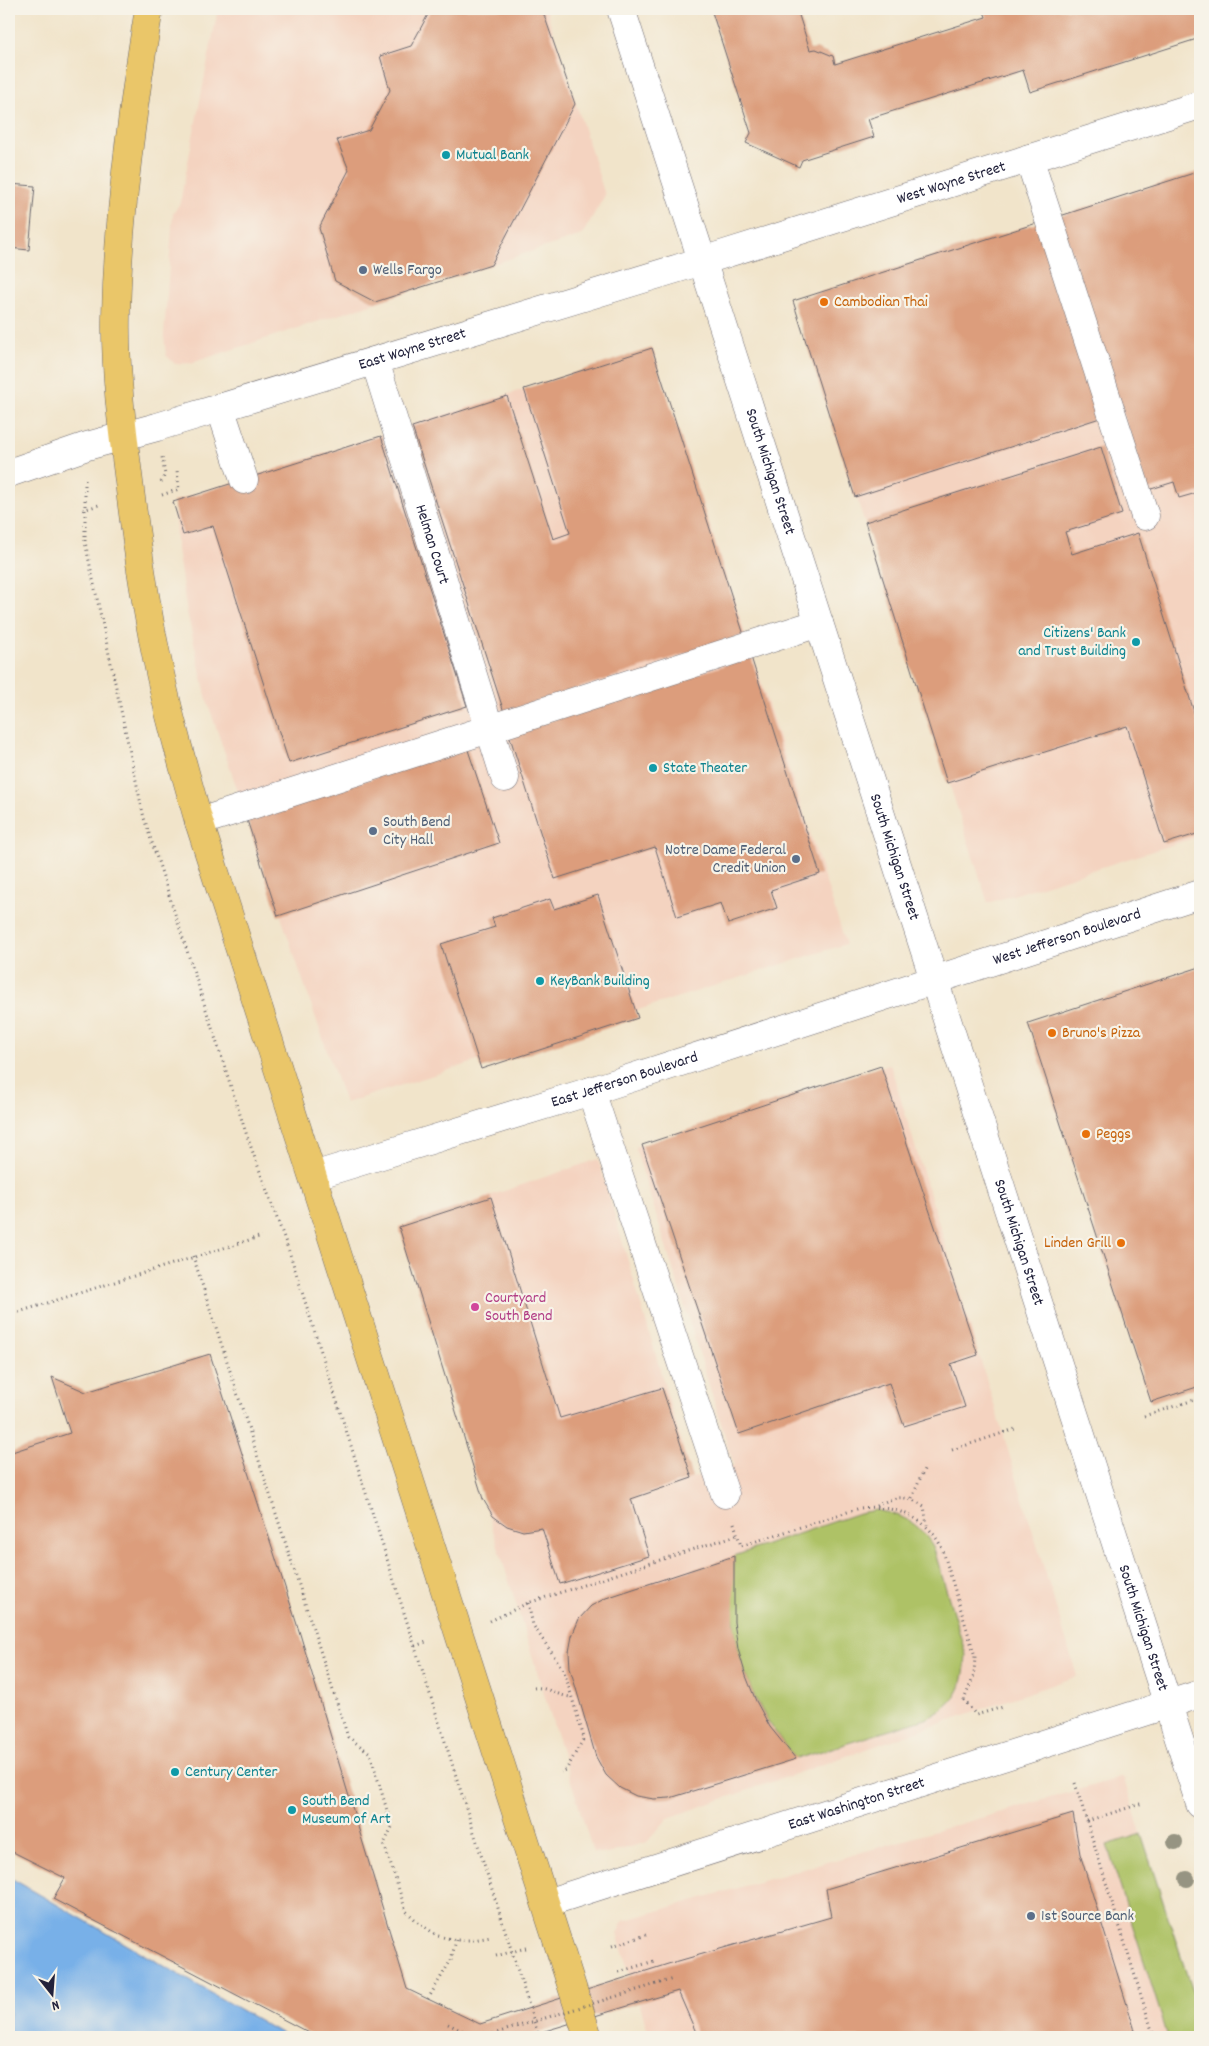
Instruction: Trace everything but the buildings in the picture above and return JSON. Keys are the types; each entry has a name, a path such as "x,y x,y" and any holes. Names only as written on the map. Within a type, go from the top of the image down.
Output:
{"main road":[{"path":"149,9 129,146 116,318 117,375 123,435 144,593 154,646 176,740 199,822 314,1176 588,2037"}],"street":[{"name":"South Michigan Street","path":"621,9 1200,1804"},
{"name":"West Wayne Street","path":"702,261 1200,105"},
{"path":"1029,158 1145,516"},
{"name":"East Wayne Street","path":"123,435 375,361 702,261"},
{"name":"Helman Court","path":"375,361 506,778"},
{"path":"220,407 244,480"},
{"path":"9,473 123,435"},
{"path":"199,822 819,623"},
{"name":"West Jefferson Boulevard","path":"935,981 1200,894"},
{"name":"East Jefferson Boulevard","path":"314,1176 591,1091 935,981"},
{"path":"591,1091 729,1507"},
{"name":"East Washington Street","path":"546,1903 1200,1694"}],"path":[{"path":"160,495 179,489 177,470"},
{"path":"84,510 85,542 144,818 248,1139 287,1246 539,2037"},
{"path":"9,1315 262,1236"},
{"path":"193,1256 348,1737 370,1753 392,1827 384,1844 406,1911 420,1924 438,1936 456,1940 490,1938"},
{"path":"1144,1416 1200,1398"},
{"path":"952,1450 1015,1429"},
{"path":"912,1498 925,1467"},
{"path":"729,1507 741,1546 860,1508 876,1506 894,1497 912,1498 924,1506 927,1526"},
{"path":"876,1506 912,1516 927,1526 939,1540 976,1656 974,1675 964,1700 976,1716 1003,1706"},
{"path":"490,1621 528,1603 737,1535"},
{"path":"528,1603 532,1625 564,1671 584,1738 566,1770 561,1772"},
{"path":"415,1646 435,1639"},
{"path":"534,1688 540,1687 560,1696 571,1697"},
{"path":"1075,1783 1154,2037"},
{"path":"1087,1821 1143,1803"},
{"path":"612,1946 646,1935"},
{"path":"428,1999 451,1960 456,1940"},
{"path":"496,1956 531,1946"},
{"path":"619,1972 654,1961"},
{"path":"484,2037 673,1979"},
{"path":"448,2024 475,2037"}],"shaded area":[{"path":"218,9 546,9 605,195 582,235 191,363 175,364 166,355 164,335 173,214 180,203"},
{"path":"1200,171 1200,836 988,903 793,301"},
{"path":"652,348 846,944 345,1103 208,704 187,612 176,543 175,501"},
{"path":"890,1064 1077,1676 668,1818 647,1842 607,1854 593,1852 399,1227 598,1159 692,1478 734,1465 635,1147"},
{"path":"1123,1777 1200,2015 1200,2037 650,2037 617,1934 623,1921"}],"green space":[{"path":"876,1510 902,1517 909,1521 921,1531 933,1546 966,1655 963,1677 951,1701 926,1719 796,1759 763,1712 754,1695 741,1660 736,1641 733,1614 734,1556 859,1513"},
{"path":"1141,1834 1200,2015 1200,2037 1168,2037 1107,1845"}],"water":[{"path":"9,1877 288,2037 14,2037 9,2035"}],"place":[{"name":"Mutual Bank","path":"446,155"},
{"name":"Wells Fargo","path":"363,270"},
{"name":"Cambodian Thai","path":"824,302"},
{"name":"Citizens' Bank and Trust Building","path":"1136,642"},
{"name":"State Theater","path":"653,768"},
{"name":"South Bend City Hall","path":"373,831"},
{"name":"Notre Dame Federal Credit Union","path":"796,859"},
{"name":"KeyBank Building","path":"540,981"},
{"name":"Bruno's Pizza","path":"1052,1033"},
{"name":"Peggs","path":"1086,1134"},
{"name":"Linden Grill","path":"1121,1243"},
{"name":"Courtyard South Bend","path":"475,1307"},
{"name":"Century Center","path":"175,1772"},
{"name":"South Bend Museum of Art","path":"292,1810"},
{"name":"1st Source Bank","path":"1031,1916"}]}
